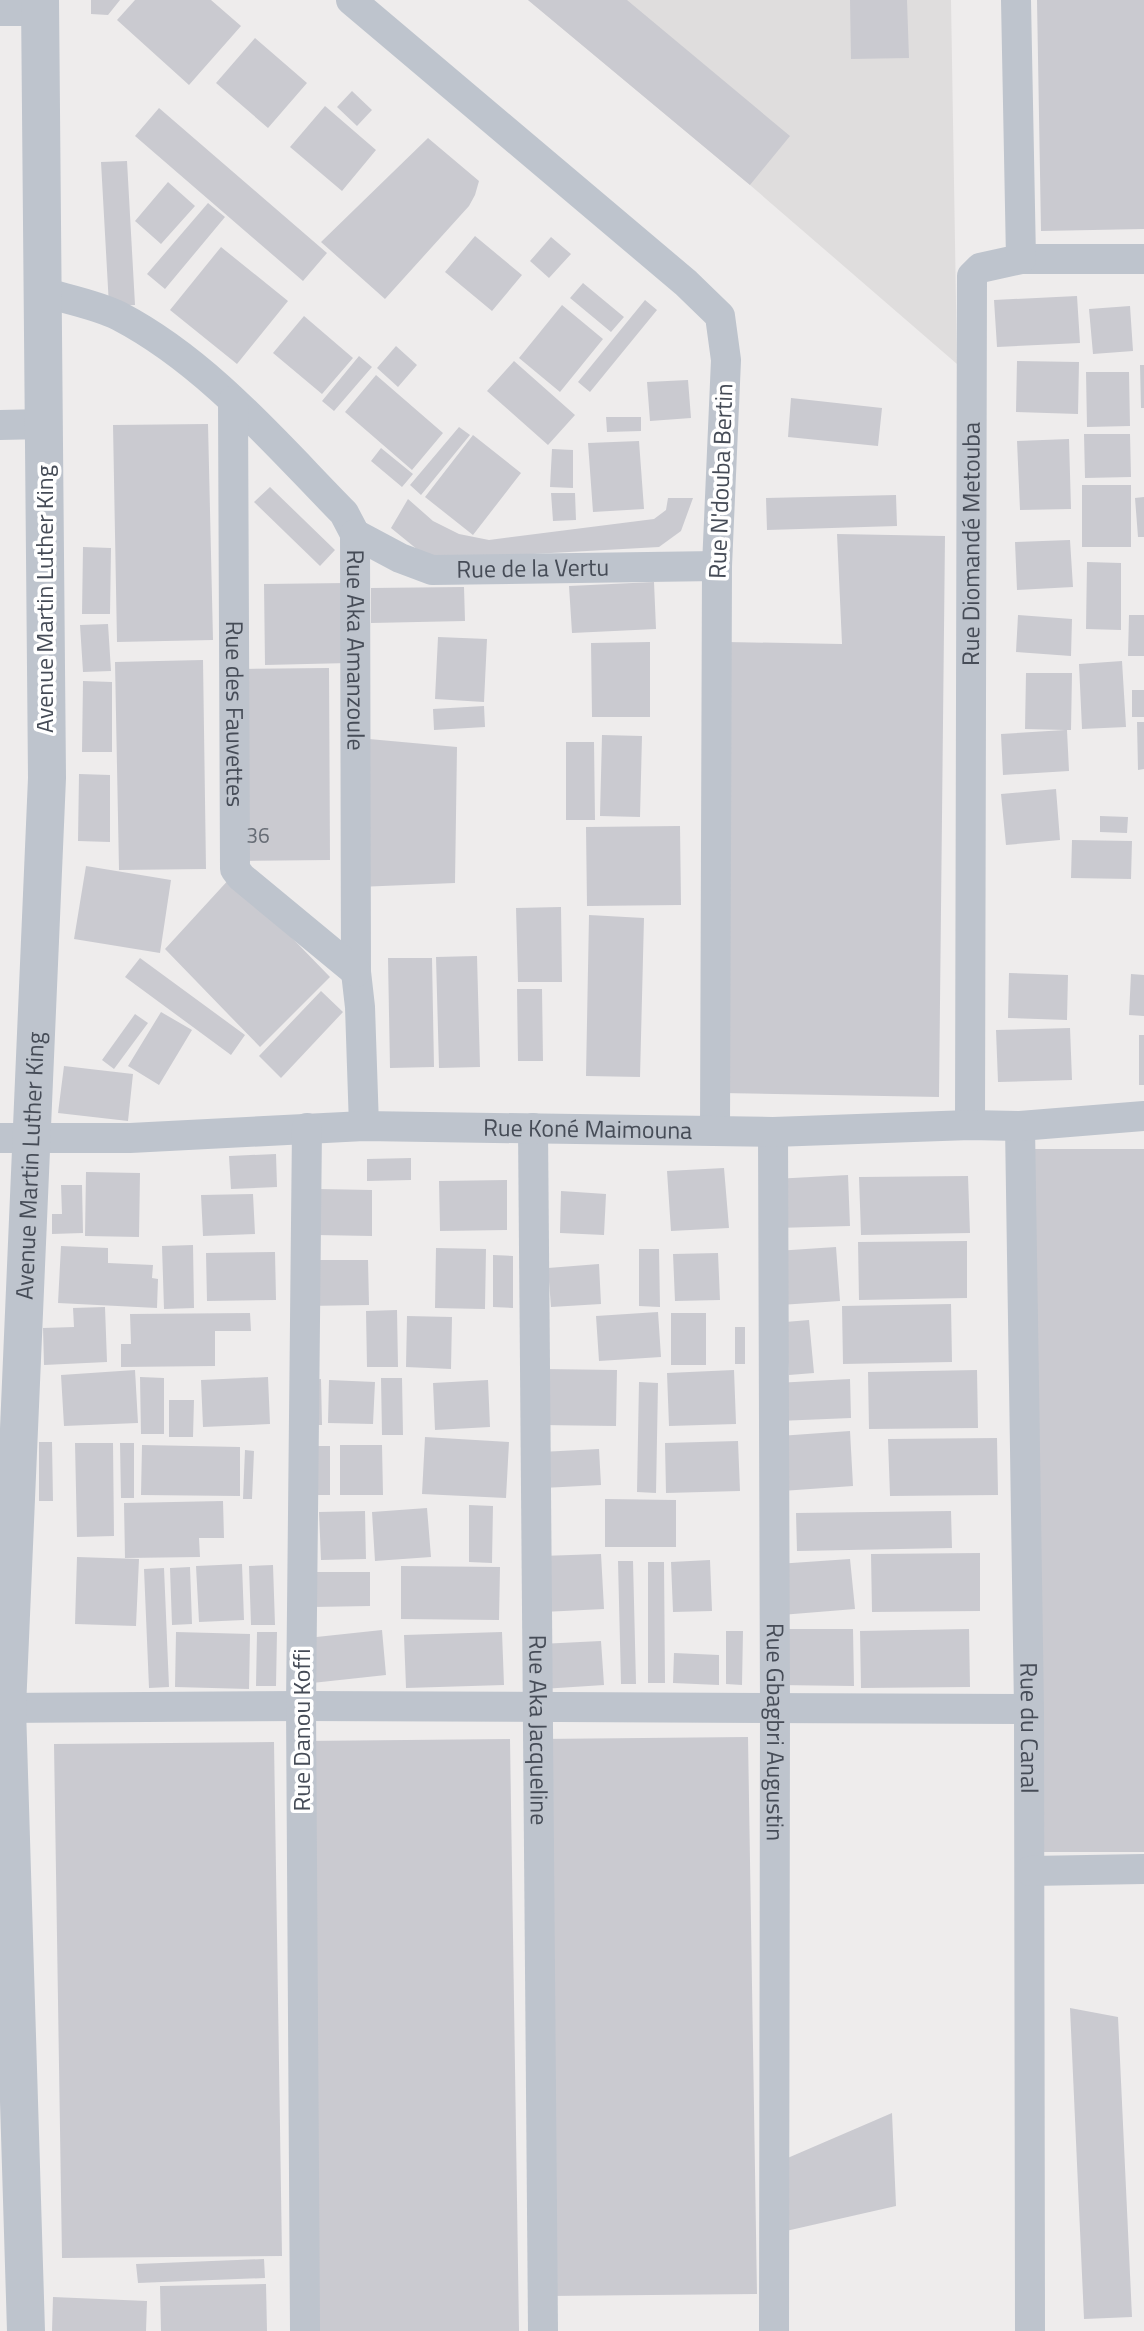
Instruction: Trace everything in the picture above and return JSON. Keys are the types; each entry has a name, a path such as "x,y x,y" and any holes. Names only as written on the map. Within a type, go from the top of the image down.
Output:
{"street":[{"name":"Rue N'douba Bertin","path":"351,0 687,283 720,316 726,360 716,566 715,1131"},
{"path":"1016,0 1021,259"},
{"path":"0,11 40,6"},
{"name":"Avenue Martin Luther King","path":"26,2331 7,1928 3,1708 17,1433 16,1139 47,778 40,6"},
{"name":"Rue Diomandé Metouba","path":"970,1125 972,276 979,268 1021,259 1144,259"},
{"name":"Rue Aka Amanzoule","path":"43,292 118,315 176,352 233,401 344,513 355,534 356,972 360,1007 364,1126"},
{"name":"Rue des Fauvettes","path":"233,401 235,869 241,877 356,972"},
{"path":"0,425 44,424"},
{"name":"Rue de la Vertu","path":"355,534 400,558 432,570 716,566"},
{"name":"Rue Koné Maimouna","path":"16,1139 130,1138 364,1126 773,1132 970,1125 1020,1126 1144,1116"},
{"name":"Rue du Canal","path":"1020,1126 1029,1709 1030,2331"},
{"name":"Rue Danou Koffi","path":"304,2331 301,1706 307,1128"},
{"name":"Rue Aka Jacqueline","path":"533,1128 543,2331"},
{"name":"Rue Gbagbri Augustin","path":"773,1132 774,2331"},
{"path":"3,1708 301,1706 1029,1709"},
{"path":"1030,1871 1144,1869"}],"shaded area":[{"path":"528,0 951,0 957,364 750,185"}],"building":[{"path":"91,0 120,0 108,15 91,14"},
{"path":"135,0 211,0 241,26 189,85 117,20"},
{"path":"528,0 627,0 790,136 750,185"},
{"path":"850,0 907,0 909,58 851,59"},
{"path":"1037,0 1144,0 1144,229 1041,231"},
{"path":"255,38 307,83 268,128 216,83"},
{"path":"352,91 372,110 357,126 337,107"},
{"path":"325,106 376,150 342,191 290,147"},
{"path":"159,108 327,253 303,281 135,136"},
{"path":"428,138 479,181 469,206 385,299 321,242"},
{"path":"127,161 135,305 109,306 101,162"},
{"path":"168,182 195,206 161,244 135,221"},
{"path":"208,203 225,217 165,289 147,274"},
{"path":"475,236 522,275 492,311 445,272"},
{"path":"551,237 571,254 549,278 530,261"},
{"path":"221,247 288,301 237,364 170,310"},
{"path":"583,283 624,317 611,332 570,298"},
{"path":"1077,296 1080,343 997,347 994,300"},
{"path":"645,300 657,310 590,392 578,382"},
{"path":"562,305 603,339 560,392 519,358"},
{"path":"1130,306 1133,351 1093,354 1089,309"},
{"path":"304,316 353,358 322,394 273,353"},
{"path":"396,346 417,365 398,387 377,368"},
{"path":"359,356 372,367 334,411 322,401"},
{"path":"514,361 575,415 548,445 487,391"},
{"path":"1017,361 1079,362 1078,414 1016,412"},
{"path":"1140,365 1144,365 1144,408 1141,408"},
{"path":"1086,372 1129,372 1130,426 1087,427"},
{"path":"376,375 443,433 412,470 345,412"},
{"path":"688,380 691,418 650,421 647,382"},
{"path":"791,398 882,408 878,446 788,437"},
{"path":"606,417 641,417 641,431 607,432"},
{"path":"208,424 213,640 117,642 113,425"},
{"path":"459,427 470,435 421,495 410,485"},
{"path":"1084,434 1130,434 1131,477 1085,478"},
{"path":"473,435 521,473 473,535 425,497"},
{"path":"1069,439 1071,509 1020,510 1017,441"},
{"path":"639,441 644,509 593,512 588,443"},
{"path":"381,448 413,474 402,487 371,461"},
{"path":"552,449 573,450 573,488 550,487"},
{"path":"1082,485 1131,485 1131,547 1082,547"},
{"path":"270,487 335,550 320,566 254,502"},
{"path":"551,493 575,493 576,520 553,521"},
{"path":"896,495 897,526 767,530 766,498"},
{"path":"1144,497 1144,537 1138,537 1135,498"},
{"path":"668,498 693,498 681,531 659,547 450,562 418,550 391,528 408,499 433,521 459,534 489,540 654,519 666,510"},
{"path":"837,534 945,536 939,1097 722,1093 727,642 842,644"},
{"path":"1070,540 1073,587 1017,590 1015,542"},
{"path":"83,547 111,548 110,614 82,614"},
{"path":"1087,562 1121,563 1121,630 1086,629"},
{"path":"654,582 656,629 572,633 569,586"},
{"path":"347,583 349,663 265,665 264,584"},
{"path":"464,587 465,621 371,623 371,588"},
{"path":"1018,615 1072,619 1071,656 1016,652"},
{"path":"1129,615 1144,615 1144,656 1128,656"},
{"path":"108,624 111,671 83,672 80,625"},
{"path":"438,637 487,639 484,702 435,699"},
{"path":"650,642 650,717 592,717 591,643"},
{"path":"203,660 206,869 119,870 115,662"},
{"path":"1122,661 1126,727 1082,729 1079,664"},
{"path":"329,668 330,860 243,861 241,669"},
{"path":"1026,673 1072,673 1071,730 1067,730 1069,771 1003,775 1001,734 1065,730 1025,729"},
{"path":"83,681 112,682 112,752 82,752"},
{"path":"1132,690 1144,690 1144,717 1132,717"},
{"path":"484,706 485,727 434,730 433,709"},
{"path":"1137,722 1144,722 1144,769 1138,770"},
{"path":"602,735 642,736 640,817 600,816"},
{"path":"369,739 457,747 455,883 358,887"},
{"path":"566,742 594,742 595,820 566,820"},
{"path":"79,774 110,775 110,842 78,841"},
{"path":"1056,789 1060,840 1006,845 1001,794"},
{"path":"1100,816 1128,817 1127,833 1100,832"},
{"path":"680,826 681,905 587,906 586,827"},
{"path":"1072,840 1132,841 1131,879 1071,878"},
{"path":"86,866 171,880 160,953 74,939"},
{"path":"232,876 330,977 260,1047 165,949"},
{"path":"561,907 562,982 518,982 516,908"},
{"path":"589,915 644,918 640,1077 586,1076"},
{"path":"477,956 480,1067 439,1068 436,957"},
{"path":"140,958 245,1035 231,1055 125,977"},
{"path":"388,958 432,958 434,1067 390,1068"},
{"path":"1009,973 1068,975 1067,1020 1008,1018"},
{"path":"1131,974 1144,975 1144,1016 1129,1015"},
{"path":"517,989 542,989 543,1061 518,1061"},
{"path":"321,991 343,1012 281,1078 259,1056"},
{"path":"161,1012 192,1030 159,1085 128,1066"},
{"path":"135,1014 148,1023 114,1069 102,1060"},
{"path":"1070,1028 1072,1080 998,1082 996,1030"},
{"path":"1139,1035 1144,1035 1144,1085 1139,1085"},
{"path":"64,1066 133,1074 128,1121 58,1113"},
{"path":"1031,1149 1144,1149 1144,1852 1036,1852"},
{"path":"276,1154 277,1187 231,1189 229,1156"},
{"path":"411,1158 411,1180 367,1181 367,1159"},
{"path":"724,1168 729,1228 671,1231 667,1171"},
{"path":"86,1172 140,1173 139,1237 85,1236"},
{"path":"848,1175 850,1226 776,1228 774,1179"},
{"path":"968,1176 970,1233 861,1235 859,1177"},
{"path":"507,1180 507,1230 440,1231 439,1181"},
{"path":"61,1185 82,1185 83,1233 52,1234 52,1214 62,1214"},
{"path":"317,1189 372,1190 372,1236 316,1235"},
{"path":"561,1191 606,1194 604,1235 560,1233"},
{"path":"253,1194 255,1234 203,1236 201,1195"},
{"path":"967,1241 967,1298 859,1300 858,1242"},
{"path":"193,1245 194,1308 164,1309 162,1246"},
{"path":"61,1246 108,1248 108,1263 153,1265 152,1278 158,1279 157,1308 58,1303"},
{"path":"836,1247 840,1301 780,1305 776,1251"},
{"path":"436,1248 486,1249 485,1309 435,1308"},
{"path":"639,1249 659,1249 660,1307 639,1306"},
{"path":"275,1252 276,1300 207,1301 206,1253"},
{"path":"718,1253 720,1300 675,1301 673,1254"},
{"path":"493,1255 513,1256 513,1308 493,1307"},
{"path":"306,1260 368,1260 369,1305 307,1306"},
{"path":"599,1264 601,1304 551,1307 548,1268"},
{"path":"951,1304 952,1362 843,1364 842,1306"},
{"path":"105,1307 107,1362 44,1365 43,1328 74,1327 73,1308"},
{"path":"397,1310 398,1367 367,1367 366,1311"},
{"path":"658,1312 661,1357 599,1361 596,1316"},
{"path":"250,1313 251,1331 215,1331 215,1366 121,1367 121,1344 131,1344 130,1314"},
{"path":"671,1313 706,1313 706,1365 671,1365"},
{"path":"407,1316 452,1317 451,1369 406,1367"},
{"path":"809,1320 814,1373 789,1375 785,1322"},
{"path":"735,1327 745,1327 745,1364 735,1364"},
{"path":"542,1369 617,1370 616,1426 541,1425"},
{"path":"135,1370 138,1423 64,1426 61,1375"},
{"path":"734,1370 736,1424 669,1426 667,1373"},
{"path":"977,1370 978,1428 869,1429 868,1372"},
{"path":"140,1377 164,1378 164,1434 141,1434"},
{"path":"268,1377 270,1424 203,1427 201,1380"},
{"path":"381,1378 402,1378 403,1435 382,1435"},
{"path":"321,1379 322,1425 308,1425 306,1380"},
{"path":"850,1379 851,1418 778,1421 776,1383"},
{"path":"329,1380 375,1382 373,1424 328,1423"},
{"path":"488,1380 490,1427 435,1430 433,1383"},
{"path":"639,1382 658,1383 656,1493 637,1492"},
{"path":"169,1400 194,1400 193,1437 169,1437"},
{"path":"850,1431 853,1486 782,1491 779,1436"},
{"path":"425,1437 509,1442 506,1498 422,1494"},
{"path":"997,1438 998,1495 890,1496 888,1439"},
{"path":"738,1441 740,1491 666,1493 665,1443"},
{"path":"39,1442 52,1442 53,1501 39,1501"},
{"path":"75,1443 113,1443 114,1536 77,1537"},
{"path":"120,1443 134,1443 134,1498 121,1498"},
{"path":"142,1445 240,1447 240,1496 141,1495"},
{"path":"340,1445 382,1445 383,1495 340,1495"},
{"path":"309,1446 330,1446 330,1495 309,1495"},
{"path":"599,1449 601,1485 543,1488 541,1452"},
{"path":"245,1450 254,1451 252,1499 243,1499"},
{"path":"605,1499 676,1500 676,1547 605,1547"},
{"path":"223,1501 224,1538 199,1538 200,1557 125,1558 124,1503"},
{"path":"469,1505 493,1506 492,1563 469,1562"},
{"path":"427,1508 431,1557 375,1561 372,1512"},
{"path":"365,1511 366,1559 321,1560 319,1512"},
{"path":"951,1511 952,1548 797,1551 796,1513"},
{"path":"980,1553 980,1611 872,1612 871,1554"},
{"path":"601,1554 604,1609 543,1612 541,1556"},
{"path":"77,1557 139,1559 136,1626 75,1624"},
{"path":"850,1559 855,1609 781,1615 777,1564"},
{"path":"710,1560 712,1611 673,1612 671,1562"},
{"path":"618,1561 633,1561 636,1684 621,1684"},
{"path":"648,1562 664,1562 665,1683 648,1683"},
{"path":"242,1564 244,1620 199,1622 196,1566"},
{"path":"273,1565 275,1625 251,1625 249,1566"},
{"path":"401,1566 500,1567 499,1620 401,1619"},
{"path":"190,1567 192,1624 172,1625 170,1568"},
{"path":"164,1568 169,1687 149,1688 144,1569"},
{"path":"311,1572 370,1572 370,1606 312,1607"},
{"path":"777,1629 853,1629 854,1686 777,1685"},
{"path":"969,1629 970,1687 861,1688 860,1631"},
{"path":"382,1630 386,1675 312,1683 307,1638"},
{"path":"726,1631 743,1631 742,1685 726,1684"},
{"path":"176,1632 250,1634 249,1689 175,1687"},
{"path":"257,1632 277,1632 276,1686 256,1686"},
{"path":"502,1632 504,1685 406,1688 404,1635"},
{"path":"601,1641 604,1685 542,1689 540,1644"},
{"path":"674,1653 719,1655 719,1685 673,1683"},
{"path":"748,1737 757,2294 547,2296 538,1739"},
{"path":"510,1739 519,2331 312,2331 302,1741"},
{"path":"274,1742 282,2256 62,2258 54,1744"},
{"path":"1070,2008 1118,2017 1132,2317 1084,2319"},
{"path":"892,2113 896,2206 786,2231 776,2163"},
{"path":"264,2259 265,2278 138,2283 136,2264"},
{"path":"266,2284 267,2331 161,2331 160,2286"},
{"path":"53,2297 147,2301 146,2331 52,2331"}]}
